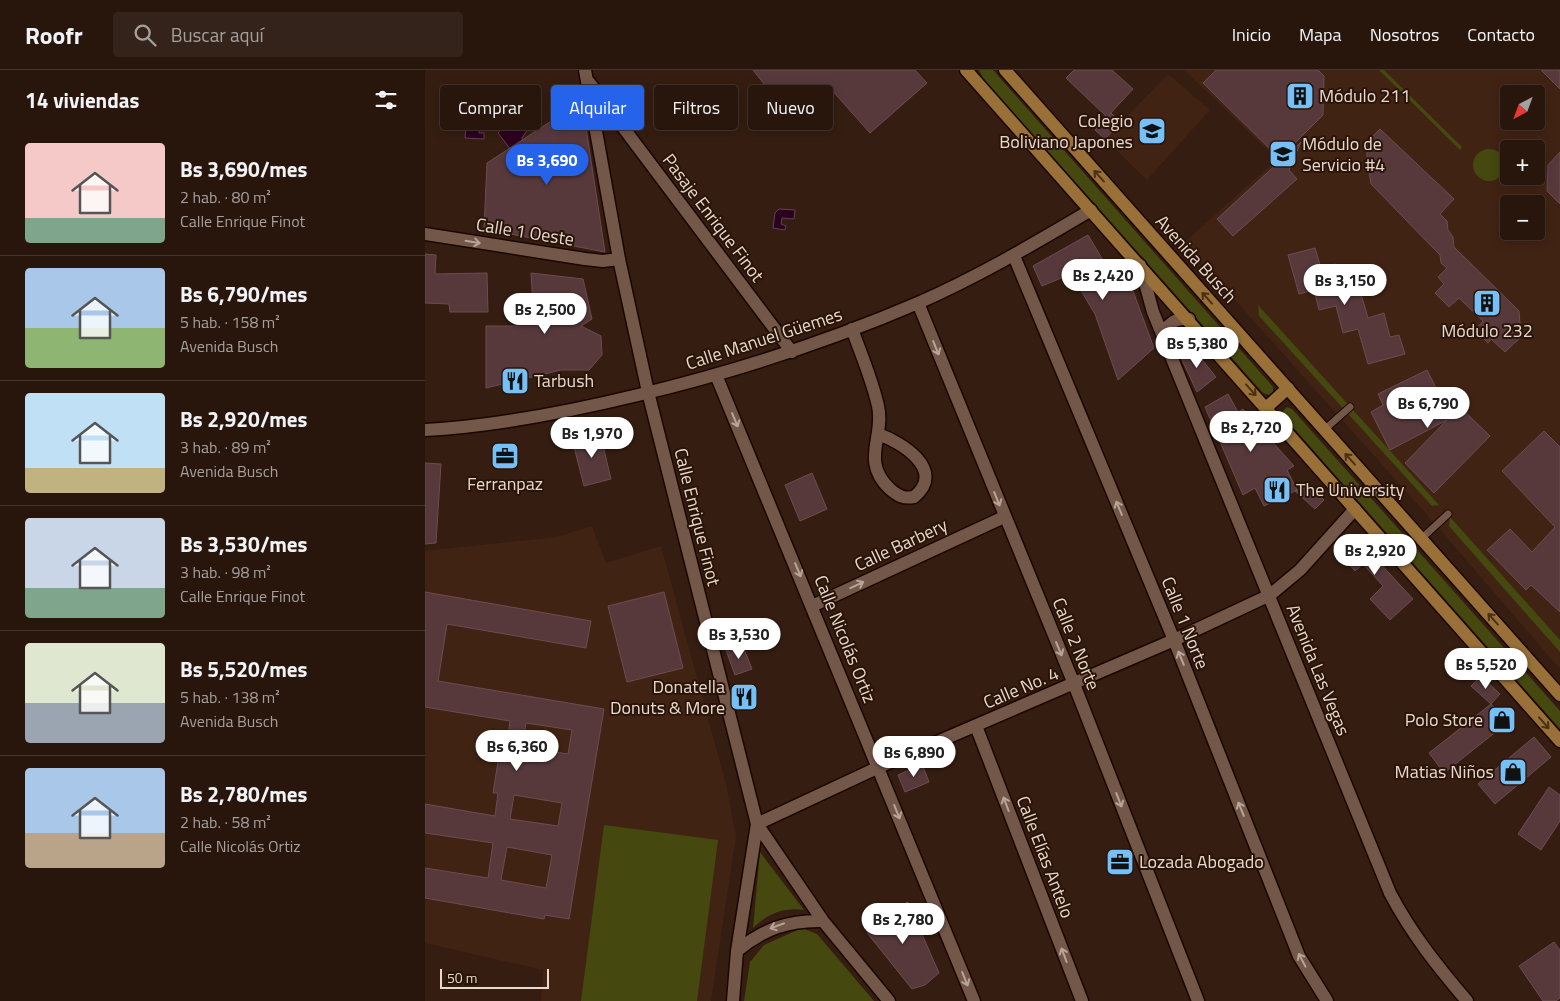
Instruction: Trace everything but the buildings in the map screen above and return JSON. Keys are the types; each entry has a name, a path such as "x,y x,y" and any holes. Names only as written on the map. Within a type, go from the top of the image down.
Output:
{"main road":[{"path":"966,70 1267,407 1560,741"},
{"name":"Avenida Busch","path":"1005,70 1560,695"},
{"path":"1267,407 1288,388"}],"street":[{"name":"Calle Enrique Finot","path":"586,75 619,259 648,392 757,824 737,951 733,1001"},
{"name":"Pasaje Enrique Finot","path":"586,75 792,352"},
{"name":"Calle Manuel Güemes","path":"425,430 509,422 579,409 716,375 792,352 918,303 1013,256 1091,210"},
{"name":"Calle 1 Oeste","path":"425,234 585,259 603,261 619,259"},
{"name":"Calle 1 Norte","path":"1013,256 1173,640 1299,956 1327,1001"},
{"name":"Avenida Las Vegas","path":"1140,265 1153,312 1390,893 1409,928 1435,964 1467,1001"},
{"name":"Calle 2 Norte","path":"918,303 1004,517 1074,684 1198,1001"},
{"path":"1164,336 1166,328 1172,322 1180,319 1189,320"},
{"path":"852,329 871,379 878,408 880,428 877,434 873,458 877,472 886,485 896,494 906,498 914,497 923,486 924,476 919,459 904,446 877,434"},
{"name":"Calle Nicolás Ortiz","path":"716,375 813,606 974,1001"},
{"name":"Calle No. 4","path":"757,824 879,767 1074,684 1270,595 1300,570 1355,509"},
{"name":"Calle Barbery","path":"813,606 1004,517"},
{"name":"Calle Elías Antelo","path":"976,726 1082,1001"},
{"path":"757,824 823,921 889,1001"},
{"path":"737,951 760,934 786,923 823,921"}],"lane":[{"path":"1324,430 1350,407"},
{"path":"1421,539 1448,514"}],"shaded area":[{"path":"1184,70 1560,70 1560,669 1436,525 1184,243 1277,159"},
{"name":"Colegio Boliviano Japones","path":"1168,74 1210,110 1147,180 1105,139"},
{"path":"466,130 479,130 479,133 484,133 484,139 465,138"},
{"path":"501,130 527,130 522,138 523,144 511,150 498,133"},
{"path":"779,209 795,210 794,219 782,218 781,224 786,226 785,230 773,228 775,213"},
{"path":"592,526 606,563 661,546 726,784 736,836 711,1001 541,1001 543,970 425,943 425,551 556,537"}],"green space":[{"path":"979,70 993,70 1273,387 1273,392 1269,395 1263,393 983,78"},
{"path":"1379,70 1384,70 1462,147 1460,150"},
{"path":"1483,150 1495,150 1500,154 1500,176 1495,180 1483,180 1474,171 1474,159"},
{"path":"1258,305 1439,505 1432,506 1259,316"},
{"path":"1287,407 1292,409 1560,711 1560,729 1284,417 1283,411"},
{"path":"1450,517 1560,640 1560,652 1449,526"},
{"path":"604,825 718,840 697,1001 581,1001"},
{"path":"760,852 804,910 783,911 770,915 753,928"},
{"path":"802,928 817,934 874,1001 744,1001 750,962 764,945"}],"place":[{"name":"Módulo 211","path":"1300,96"},
{"name":"Colegio Boliviano Japones","path":"1152,131"},
{"name":"Módulo de Servicio #4","path":"1283,154"},
{"name":"Módulo 232","path":"1487,303"},
{"name":"Tarbush","path":"515,381"},
{"name":"Ferranpaz","path":"505,456"},
{"name":"The University","path":"1277,490"},
{"name":"Donatella Donuts & More","path":"744,697"},
{"name":"Polo Store","path":"1502,720"},
{"name":"Matias Niños","path":"1513,772"},
{"name":"Lozada Abogado","path":"1120,862"}]}
